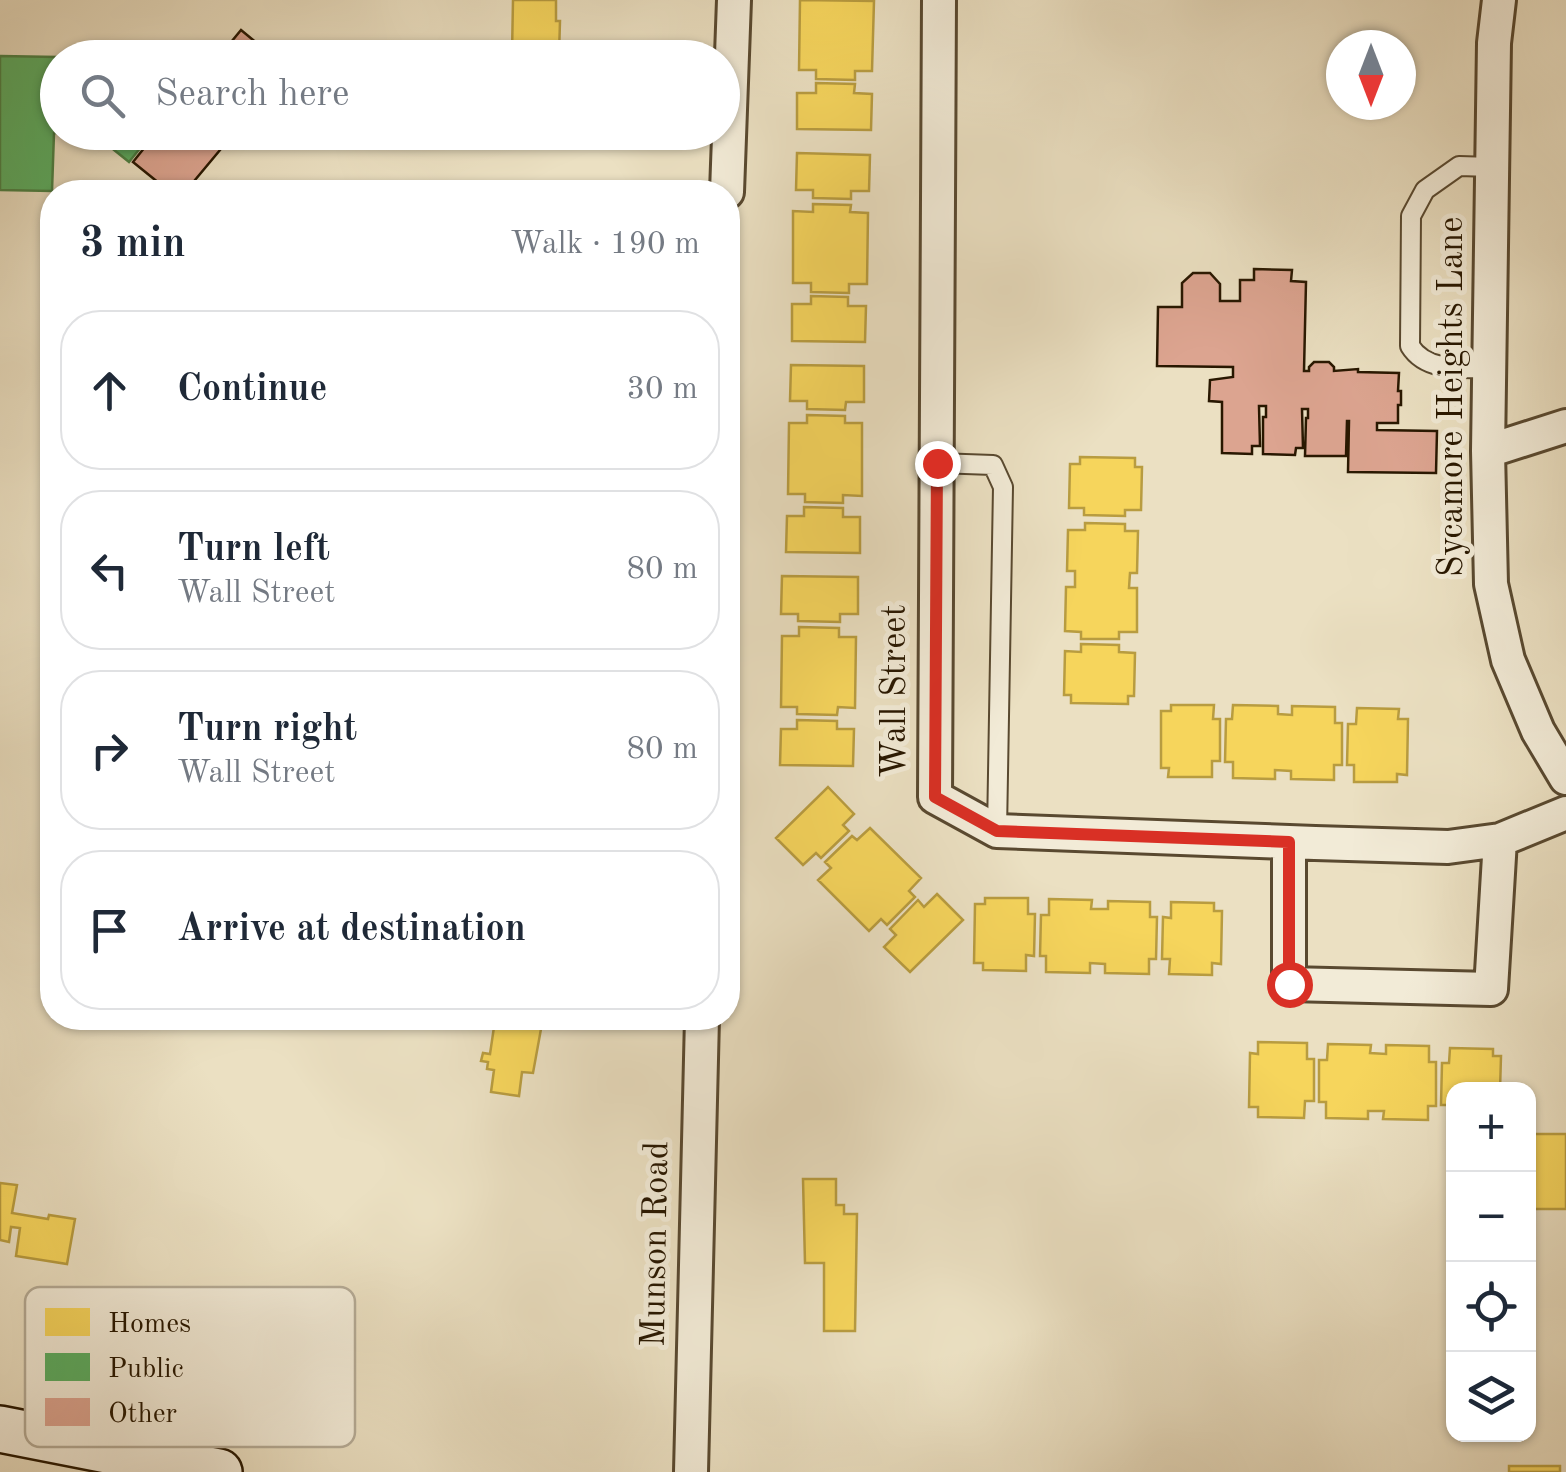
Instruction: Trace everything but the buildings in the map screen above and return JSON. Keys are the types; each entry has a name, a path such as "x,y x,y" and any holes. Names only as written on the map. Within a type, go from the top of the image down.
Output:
{"main road":[{"path":"0,1429 25,1434"},
{"path":"92,1447 219,1472"}],"street":[{"path":"732,40 734,0"},
{"name":"Wall Street","path":"939,0 935,797 997,831 1448,847 1500,840 1566,814"},
{"name":"Sycamore Heights Lane","path":"1499,0 1494,43 1489,368 1491,584 1508,660 1538,732 1566,778"},
{"path":"726,180 728,150"},
{"path":"1488,451 1566,426"},
{"path":"1289,842 1289,984 1491,989 1500,840"},
{"name":"Munson Road","path":"691,1472 702,1030"}],"lane":[{"path":"1489,368 1453,368 1428,362 1416,357 1410,346 1412,216 1425,190 1459,166 1492,167"},
{"path":"937,463 993,465 1003,487 997,831"}],"route":[{"path":"937,463 935,797 997,831 1289,842 1289,984"}]}
